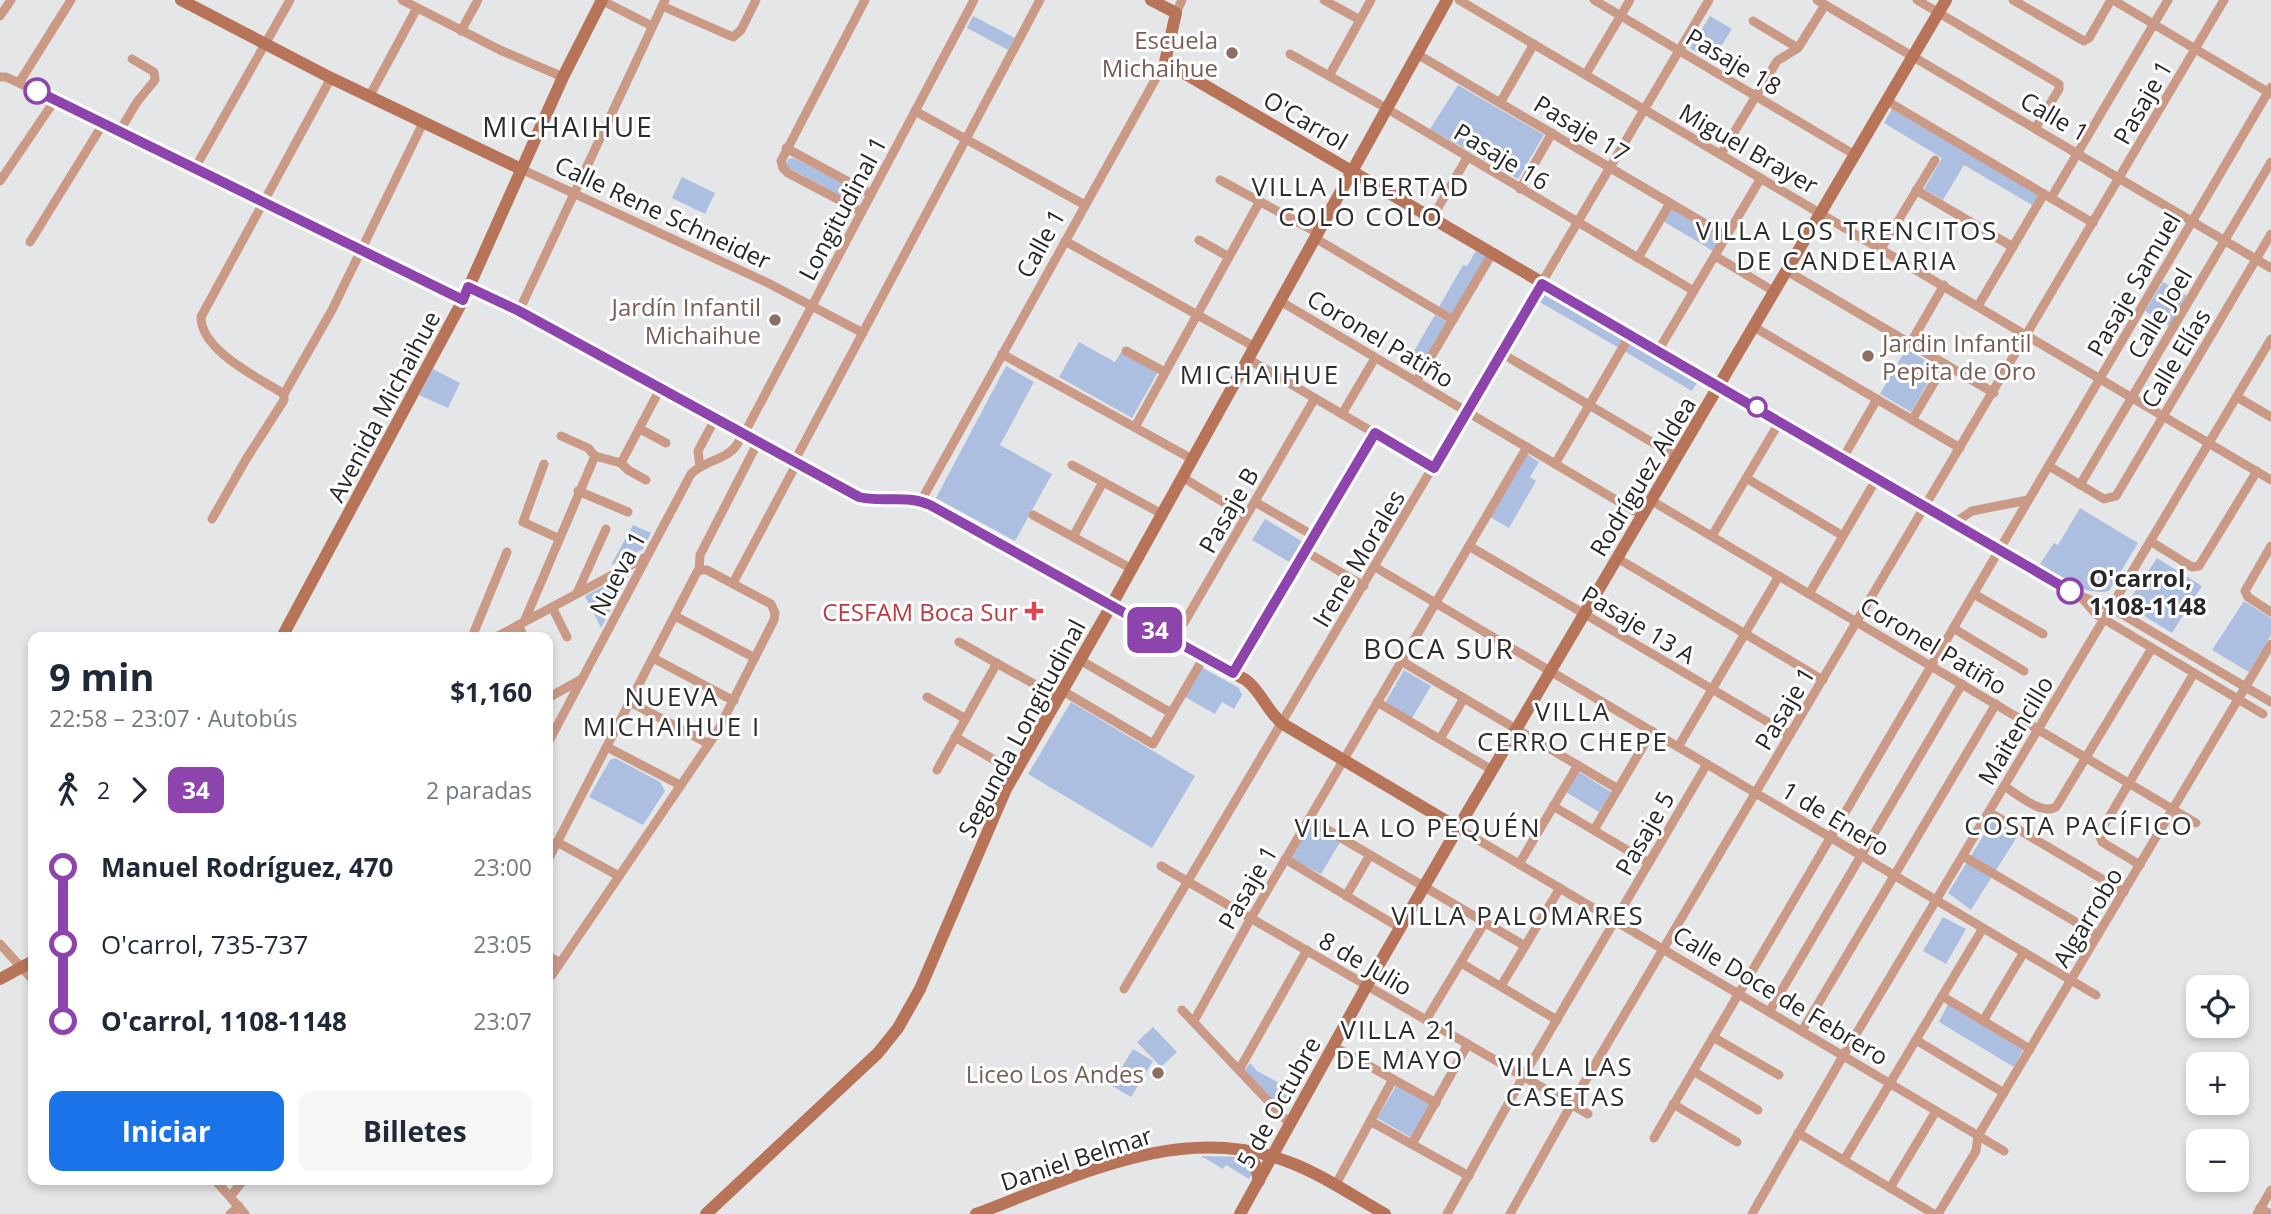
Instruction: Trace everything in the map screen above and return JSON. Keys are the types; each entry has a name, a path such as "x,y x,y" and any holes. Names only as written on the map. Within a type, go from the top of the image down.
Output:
{"street":[{"path":"0,16 11,0"},
{"path":"19,83 71,0"},
{"path":"195,168 290,0"},
{"path":"402,0 461,31 563,77"},
{"path":"461,31 478,0"},
{"path":"602,0 652,26"},
{"name":"Avenida Michaihue","path":"285,632 466,293 563,77 602,0"},
{"path":"519,311 663,3 733,37 741,30 756,0"},
{"path":"862,212 785,171 781,161 865,0"},
{"name":"Longitudinal 1","path":"741,438 974,0"},
{"path":"733,583 1040,0"},
{"path":"1151,0 1176,13"},
{"name":"Calle 1","path":"921,501 1165,62 1176,13 1182,0"},
{"path":"1324,0 1360,20"},
{"path":"1329,76 1371,0"},
{"name":"Segunda Longitudinal","path":"706,1214 864,1066 898,1028 920,989 988,826 1015,772 1132,569 1447,0"},
{"name":"Miguel Brayer","path":"1460,0 2271,480"},
{"name":"Pasaje 18","path":"1594,0 1855,155"},
{"path":"1586,74 1630,0"},
{"name":"Irene Morales","path":"1124,989 1709,0"},
{"path":"1917,0 2059,85 2035,129"},
{"name":"Rodríguez Aldea","path":"1458,828 1946,0"},
{"path":"2013,0 2086,41 2112,0 2270,91"},
{"path":"1979,306 2013,247 2077,153 2168,0"},
{"name":"Pasaje 1","path":"1510,1214 1571,1105 2224,0"},
{"name":"Calle Rene Schneider","path":"184,1 369,97 812,305 863,333"},
{"path":"1721,154 1778,59 1798,48 1821,2"},
{"name":"Calle 1","path":"1821,2 2271,268"},
{"path":"369,97 417,8"},
{"path":"1753,21 1798,48"},
{"path":"1500,103 1534,44"},
{"name":"Pasaje 16","path":"1290,54 1694,291"},
{"name":"Pasaje 17","path":"1417,54 1726,236"},
{"path":"119,132 137,102 155,80 154,72 132,59"},
{"name":"O'Carrol","path":"1165,62 2000,550 2080,596 2110,607 2270,702"},
{"path":"0,77 6,77 55,100 361,250 466,293 519,311 716,419 741,438 758,442 859,497 921,501 1233,673 1254,686 1274,716 1283,724"},
{"path":"284,394 224,355 203,329 200,320 262,201 331,78"},
{"name":"Pasaje Samuel","path":"1654,1138 2270,91"},
{"path":"0,181 55,100"},
{"path":"1887,101 2093,223"},
{"path":"915,111 1085,205"},
{"path":"212,519 284,400 284,394 332,310 423,123"},
{"path":"30,242 103,124"},
{"path":"1520,189 1552,134"},
{"path":"786,148 871,194"},
{"path":"1432,218 1467,158"},
{"path":"1881,248 1935,160"},
{"name":"Calle Joel","path":"2080,485 2271,162"},
{"path":"1658,351 1761,178"},
{"path":"1220,180 1260,201 1453,320"},
{"path":"1916,190 2013,247"},
{"path":"1135,427 1260,201"},
{"path":"1637,258 1670,203"},
{"name":"Calle Elías","path":"2080,485 2104,499 2118,494 2271,233"},
{"path":"1199,240 1229,257"},
{"path":"1065,241 1255,347"},
{"path":"1416,382 1492,254"},
{"path":"1715,256 1775,292"},
{"path":"1787,271 1994,393"},
{"path":"1910,344 1944,285"},
{"name":"Coronel Patiño","path":"1280,301 1643,516"},
{"path":"1754,327 1961,449"},
{"path":"1555,464 1630,335"},
{"name":"Maitencillo","path":"1752,1214 1843,1056 2271,339"},
{"path":"1126,351 1165,372"},
{"path":"1002,354 1192,459"},
{"path":"1501,354 1677,457"},
{"path":"1342,414 1375,358"},
{"path":"1248,359 1434,468"},
{"path":"1912,420 1945,364"},
{"path":"621,463 660,389"},
{"path":"2236,397 2271,417"},
{"name":"Pasaje B","path":"1174,640 1315,398"},
{"path":"1843,458 1877,399"},
{"path":"700,467 698,451 716,419"},
{"path":"1712,536 1780,421"},
{"path":"640,429 666,443"},
{"path":"1233,673 1375,433"},
{"path":"561,436 588,448 595,456 621,463 646,480"},
{"name":"Nueva 1","path":"553,734 691,474 733,452 741,438"},
{"path":"553,850 699,571 700,555 758,442"},
{"name":"Pasaje 1","path":"1194,1021 1285,859 1527,447"},
{"path":"523,632 521,624 595,456"},
{"path":"544,464 523,520 525,525 558,538"},
{"path":"1072,465 1162,514"},
{"path":"2049,466 2080,485"},
{"path":"2150,541 2192,567 2197,567 2203,563 2257,471"},
{"path":"1182,477 1246,516"},
{"path":"1746,478 1843,536"},
{"path":"1809,594 1877,478"},
{"path":"1073,537 1103,482"},
{"path":"578,491 628,512"},
{"path":"1954,523 1972,510 2028,500"},
{"name":"Coronel Patiño","path":"1651,501 2196,823"},
{"path":"1255,502 1314,536"},
{"path":"1033,515 1132,569"},
{"path":"578,593 606,529"},
{"name":"Pasaje 13 A","path":"1469,546 1790,735"},
{"path":"2271,546 2245,593 2249,599 2271,612"},
{"path":"1305,551 1364,586"},
{"path":"474,632 507,552"},
{"path":"506,632 648,556"},
{"path":"1617,558 1823,680"},
{"name":"1 de Enero","path":"1375,567 2096,995"},
{"path":"553,974 709,744 734,701 774,620 771,604 707,570 699,571"},
{"path":"1678,747 1779,576"},
{"path":"1974,594 2043,634"},
{"name":"O'Carrol","path":"2080,596 2087,607 2103,619 2263,714"},
{"path":"552,607 567,637"},
{"path":"675,616 755,657"},
{"path":"1953,628 2024,671"},
{"path":"959,642 1153,744 1204,657"},
{"name":"Algarrobo","path":"1936,1214 1976,1151 1979,1136 2004,1093 2271,645"},
{"path":"2004,786 2044,809 2052,810 2058,805 2152,648"},
{"path":"653,658 734,701"},
{"path":"1080,660 1171,713"},
{"path":"1401,662 1618,789"},
{"path":"937,770 998,663"},
{"path":"2140,865 2102,842 2099,838 2100,832 2194,673"},
{"path":"553,695 582,679"},
{"path":"1769,1012 1962,684"},
{"path":"927,697 966,719"},
{"path":"1440,739 1464,698"},
{"path":"630,702 709,744"},
{"path":"1377,702 1492,770"},
{"path":"1802,1031 1996,704"},
{"name":"Calle Doce de Febrero","path":"1283,724 2004,1152"},
{"path":"1594,830 1652,731"},
{"path":"955,737 1015,772"},
{"path":"607,747 680,785"},
{"name":"Pasaje 5","path":"1447,1214 1523,1077 1707,764"},
{"path":"1519,864 1578,765"},
{"path":"1553,806 1649,863"},
{"path":"1989,812 2124,891"},
{"path":"1309,819 1525,946"},
{"name":"5 de Octubre","path":"1240,1214 1458,828"},
{"path":"557,842 619,876"},
{"path":"1346,896 1370,855"},
{"path":"1963,856 2098,935"},
{"path":"1285,859 1400,928"},
{"name":"8 de Julio","path":"1161,866 1588,1114"},
{"path":"1501,986 1560,888"},
{"path":"1426,1020 1485,922"},
{"path":"1844,1160 1983,928"},
{"path":"0,944 28,965 0,979"},
{"path":"1239,1070 1307,950"},
{"path":"1983,1021 2024,952"},
{"path":"553,959 560,963"},
{"path":"1461,962 1557,1020"},
{"path":"1942,996 2030,1049"},
{"path":"1182,1010 1290,1124"},
{"path":"1713,1037 1779,1075"},
{"path":"1916,1040 2004,1093"},
{"path":"1412,1144 1468,1044"},
{"path":"1333,1046 1436,1103"},
{"path":"1693,1071 1758,1110"},
{"path":"1335,1186 1394,1079"},
{"path":"1673,1104 1737,1142"},
{"path":"1890,1188 1936,1111"},
{"path":"1370,1121 1469,1175"},
{"path":"1798,1133 1936,1214"},
{"name":"Daniel Belmar","path":"976,1214 1138,1156 1182,1149 1243,1150 1272,1156 1297,1165 1376,1212"},
{"path":"1243,1150 1255,1164 1259,1181"},
{"path":"220,1185 242,1210 230,1214"},
{"path":"231,1196 239,1185"},
{"path":"2270,1214 2258,1211 2271,1190"}],"shaded area":[{"path":"973,16 1015,38 1008,50 967,28"},
{"path":"1710,16 1732,29 1711,62 1690,48"},
{"path":"1458,85 1544,135 1518,179 1430,129"},
{"path":"1892,109 2039,195 2032,205 1964,165 1943,200 1924,189 1942,158 1884,123"},
{"path":"794,158 864,194 858,205 789,168 786,164 788,159"},
{"path":"682,177 715,193 705,214 672,198"},
{"path":"1674,208 1719,235 1720,239 1713,251 1663,221 1670,209"},
{"path":"1476,251 1486,256 1452,315 1439,307 1463,265 1467,266"},
{"path":"2163,282 2187,296 2169,326 2145,311"},
{"path":"1543,291 1625,338 1619,348 1538,301"},
{"path":"1435,315 1447,322 1418,372 1406,365"},
{"path":"1630,341 1698,381 1692,391 1624,351"},
{"path":"1079,342 1115,362 1121,352 1158,372 1132,418 1059,377"},
{"path":"1906,349 1937,367 1911,412 1880,394"},
{"path":"1006,366 1034,382 1000,445 1052,474 1015,541 936,498"},
{"path":"433,369 460,383 448,408 419,395"},
{"path":"1527,454 1539,462 1530,477 1536,481 1509,528 1490,517"},
{"path":"2080,508 2138,543 2109,591 2082,588 2040,564 2054,543 2058,545"},
{"path":"1265,519 1303,542 1291,563 1252,540"},
{"path":"633,525 651,533 643,549 611,565"},
{"path":"2157,558 2202,586 2172,633 2126,605"},
{"path":"630,572 601,628 585,596"},
{"path":"2244,601 2271,618 2271,635 2249,672 2212,650"},
{"path":"1201,667 1239,688 1242,695 1234,709 1222,702 1215,714 1185,697"},
{"path":"1404,670 1431,686 1412,718 1385,703"},
{"path":"1071,702 1195,776 1152,848 1028,774"},
{"path":"615,758 660,782 665,791 643,825 589,797 610,760"},
{"path":"1579,772 1611,792 1599,812 1566,792"},
{"path":"1993,820 2018,835 1971,910 1948,893"},
{"path":"1308,824 1340,842 1321,874 1293,860 1291,855"},
{"path":"1943,917 1966,929 1946,964 1923,951"},
{"path":"1948,1004 2023,1050 2014,1067 1939,1022"},
{"path":"1153,1027 1177,1052 1161,1067 1137,1042"},
{"path":"1133,1049 1153,1061 1131,1097 1111,1085"},
{"path":"1250,1063 1257,1071 1296,1092 1283,1111 1245,1070"},
{"path":"1396,1086 1431,1105 1412,1138 1377,1118"},
{"path":"1201,1156 1242,1157 1247,1161 1252,1173 1249,1179 1226,1165 1223,1169"}],"bus line":[{"name":"34","path":"37,91 463,300 468,287 519,311 859,497 874,500 905,499 930,505 1233,673 1375,433 1434,468 1542,284 2070,591"}],"place":[{"name":"Escuela Michaihue","path":"1232,53"},
{"name":"Jardín Infantil Michaihue","path":"775,320"},
{"name":"Jardin Infantil Pepita de Oro","path":"1868,356"},
{"name":"O'carrol, 1108-1148","path":"2070,591"},
{"name":"CESFAM Boca Sur","path":"1034,611"},
{"name":"Liceo Los Andes","path":"1158,1073"}],"district":[{"name":"MICHAIHUE","path":"568,126"},
{"name":"VILLA LIBERTAD COLO COLO","path":"1361,201"},
{"name":"VILLA LOS TRENCITOS DE CANDELARIA","path":"1847,245"},
{"name":"MICHAIHUE","path":"1260,374"},
{"name":"BOCA SUR","path":"1439,648"},
{"name":"NUEVA MICHAIHUE I","path":"672,711"},
{"name":"VILLA CERRO CHEPE","path":"1573,726"},
{"name":"COSTA PACÍFICO","path":"2079,825"},
{"name":"VILLA LO PEQUÉN","path":"1418,827"},
{"name":"VILLA PALOMARES","path":"1518,915"},
{"name":"VILLA 21 DE MAYO","path":"1400,1044"},
{"name":"VILLA LAS CASETAS","path":"1566,1081"}]}
